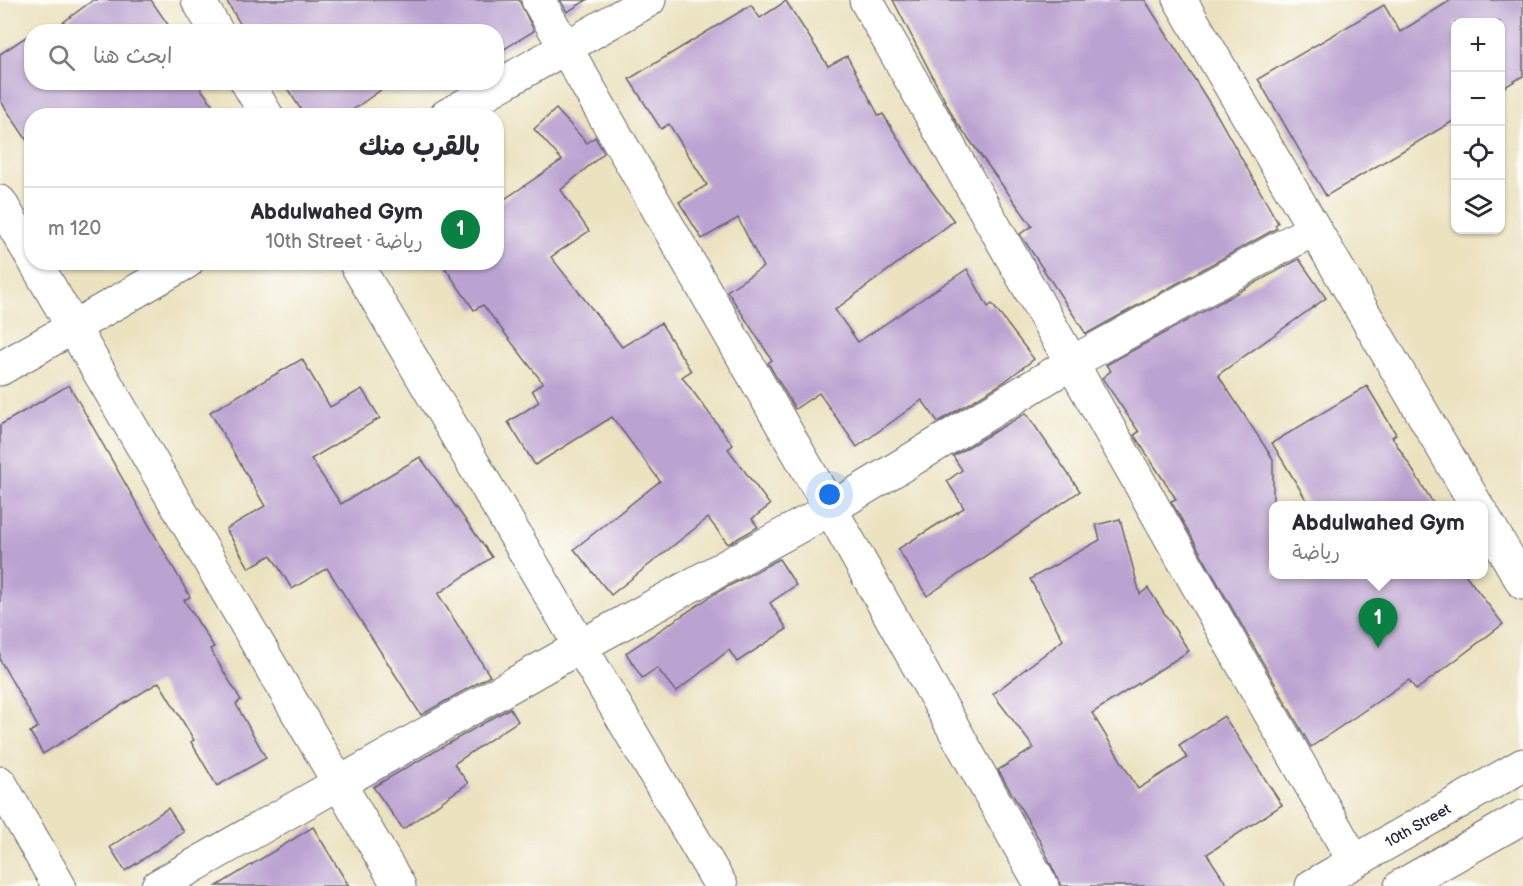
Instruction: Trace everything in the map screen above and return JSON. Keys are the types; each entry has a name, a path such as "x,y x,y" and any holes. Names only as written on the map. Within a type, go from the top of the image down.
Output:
{"street":[{"path":"198,0 212,24"},
{"path":"538,0 830,508 1042,886"},
{"path":"504,83 649,0"},
{"path":"866,0 1354,861"},
{"path":"1180,0 1474,501"},
{"path":"252,90 263,108"},
{"path":"460,108 492,90"},
{"path":"0,202 24,242"},
{"path":"158,886 830,508 1073,362 1314,229"},
{"path":"40,270 399,886"},
{"path":"0,369 173,270"},
{"path":"360,270 721,886"},
{"path":"1488,524 1523,583"},
{"name":"10th Street","path":"1312,886 1523,765"},
{"path":"0,783 59,886"},
{"path":"1401,886 1523,818"}],"building":[{"path":"93,0 151,0 168,24 61,24"},
{"path":"226,0 519,0 534,31 504,49 504,24 240,24"},
{"path":"560,0 587,0 567,12"},
{"path":"893,0 1145,0 1217,115 1278,223 1275,225 1277,228 1086,334 1020,234 1032,226 955,120"},
{"path":"1451,0 1523,0 1523,76 1505,87 1505,18 1451,18 1451,122 1326,196 1258,79 1384,5 1400,32"},
{"path":"786,1 828,66 847,56 879,116 883,114 925,182 954,221 835,310 858,342 967,269 988,307 992,304 1034,359 1004,382 938,422 922,400 857,447 819,393 795,409 768,363 772,360 727,291 763,267 738,218 702,239 679,202 707,185 669,124 661,129 629,79 751,5 760,18"},
{"path":"24,38 24,90 202,90 215,108 24,108 24,136 0,100 0,54"},
{"path":"288,90 381,90 355,108 300,108"},
{"path":"556,109 587,143 595,137 604,153 561,190 589,231 551,257 622,347 661,323 691,371 682,377 733,445 728,449 770,505 752,519 758,527 728,544 708,518 611,595 574,549 660,481 612,417 535,465 508,422 539,402 532,390 543,383 483,305 474,310 446,270 504,270 504,200 562,160 534,129"},
{"path":"1299,259 1326,298 1218,375 1273,459 1273,501 1269,501 1269,579 1469,579 1503,624 1416,690 1409,680 1311,747 1171,501 1176,499 1134,435 1139,432 1102,378 1111,371 1106,365"},
{"path":"302,359 330,407 362,389 380,418 311,459 341,504 420,457 492,557 438,594 490,676 421,715 327,568 292,589 271,555 249,568 226,529 265,506 210,412"},
{"path":"69,385 190,597 184,600 214,647 210,649 241,700 236,704 266,758 217,786 191,742 194,740 159,682 43,754 30,732 38,727 0,660 0,425"},
{"path":"1367,386 1396,434 1392,437 1432,501 1307,501 1272,443"},
{"path":"1026,413 1080,491 927,596 898,549 964,508 947,481 962,470 953,456"},
{"path":"1120,519 1140,594 1148,588 1189,651 1092,713 1138,789 1187,758 1179,745 1224,716 1282,805 1207,854 1228,886 1061,886 1040,841 998,770 1034,748 993,694 1063,640 1030,579 1100,540 1096,525"},
{"path":"779,559 796,585 770,603 787,629 737,662 729,650 676,692 657,668 642,678 626,653 716,593"},
{"path":"510,708 518,721 454,764 468,783 403,829 373,787"},
{"path":"168,808 184,832 125,871 110,847"},
{"path":"313,827 349,886 217,886"}],"place":[{"name":"Abdulwahed Gym","path":"1378,648"}]}
